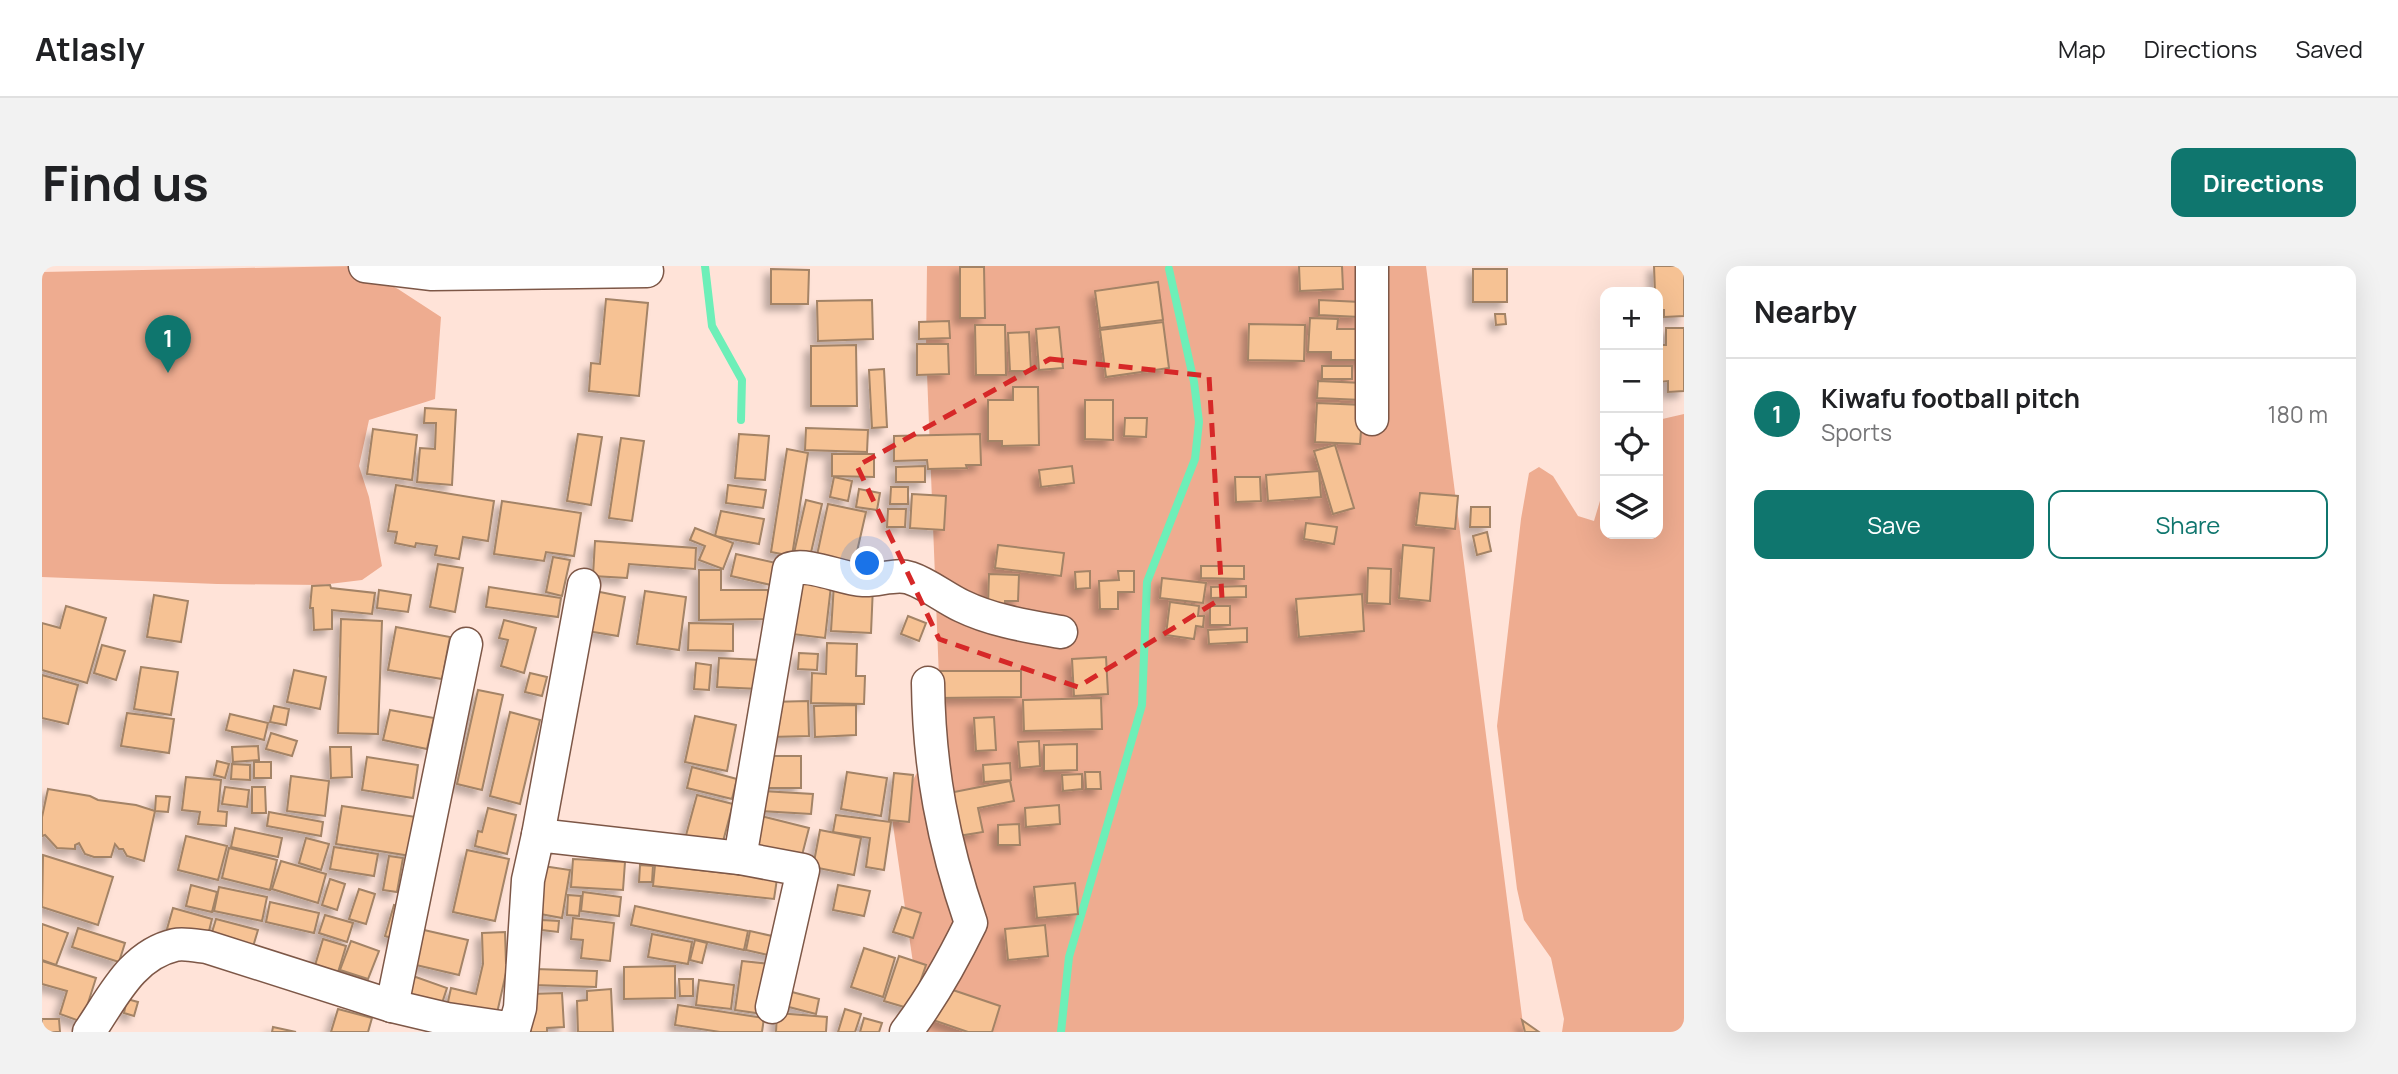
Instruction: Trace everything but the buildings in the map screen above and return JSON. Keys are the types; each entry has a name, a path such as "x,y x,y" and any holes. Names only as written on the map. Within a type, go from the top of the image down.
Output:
{"street":[{"path":"365,266 432,274 647,271"},
{"path":"1372,266 1372,419"},
{"path":"740,858 789,569 809,568 863,580 903,576 913,578 963,606 993,618 1060,632"},
{"path":"89,1032 131,970 153,955 176,945 207,947 392,1006 513,1031 520,1008 528,880 584,585"},
{"path":"392,1006 466,644"},
{"path":"906,1032 950,965 971,923 953,872 940,809 929,736 928,683"},
{"path":"538,835 740,858 803,870 772,1007"}],"highlighted area":[{"path":"1050,359 1209,376 1222,598 1078,687 939,639 857,466"}],"shaded area":[{"path":"353,266 398,289 441,317 435,399 369,420 359,466 369,497 382,566 362,580 321,585 42,577 42,272"},
{"path":"927,266 1426,266 1524,1032 923,1032 892,818 941,729 926,348"},
{"path":"1684,414 1684,1032 1562,1032 1564,1019 1551,958 1524,920 1517,889 1497,726 1521,519 1529,473 1539,467 1553,476 1578,516 1594,521 1600,501 1600,539 1663,539 1663,419"}],"waterway":[{"path":"705,266 712,326 742,380 741,420"},
{"path":"1061,1032 1069,957 1142,705 1147,582 1195,459 1199,422 1194,382 1169,269"}],"place":[{"name":"Kiwafu football pitch","path":"168,373"}]}
